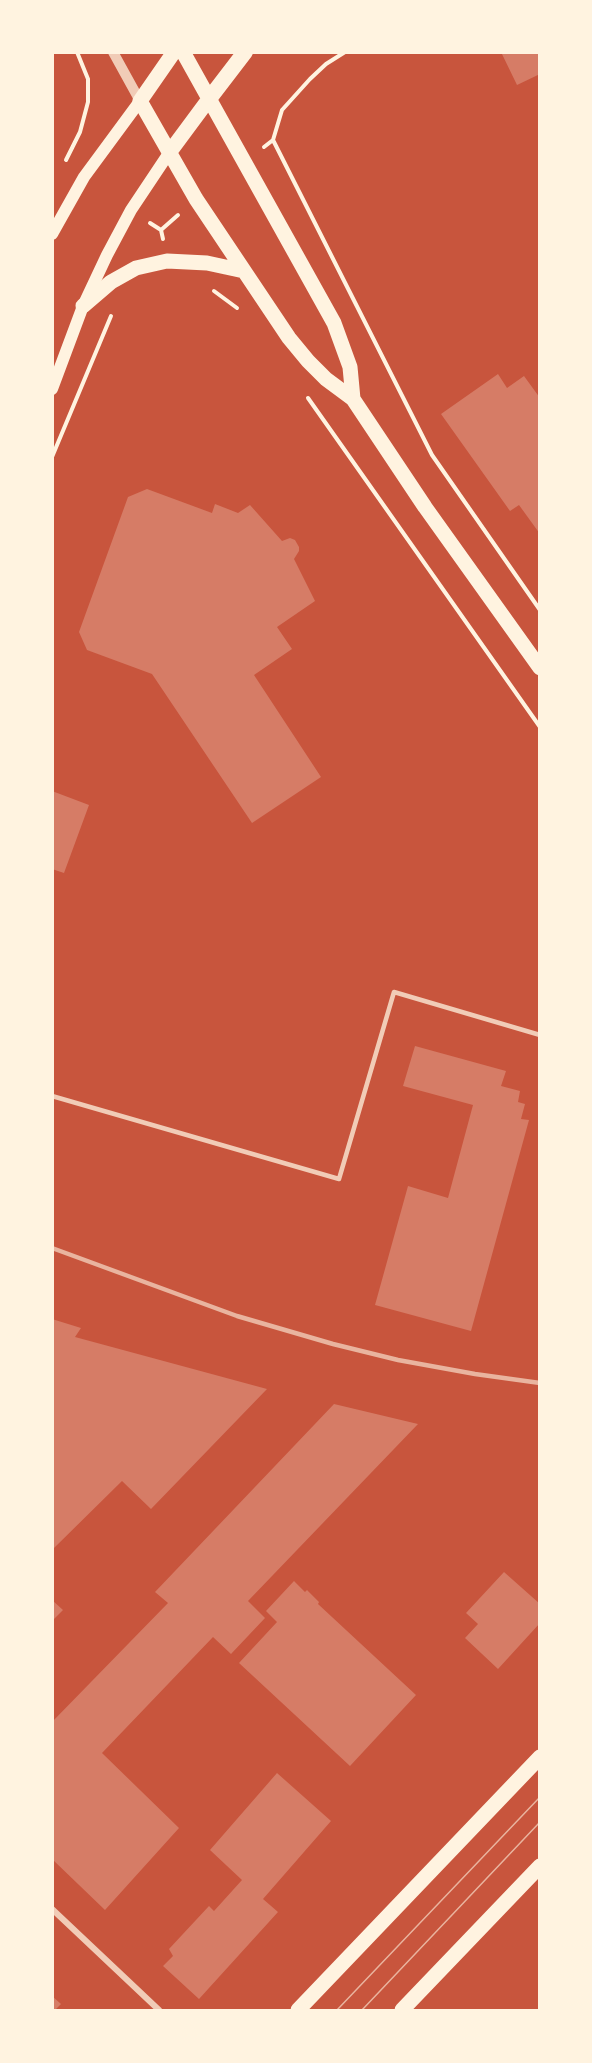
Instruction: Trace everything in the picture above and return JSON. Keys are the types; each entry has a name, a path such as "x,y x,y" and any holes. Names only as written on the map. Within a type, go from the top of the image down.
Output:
{"highway":[{"path":"208,99 244,52"}],"main road":[{"path":"52,234 84,177 174,52"},
{"path":"183,52 334,323 350,367 353,399"},
{"path":"52,389 83,306 127,217 208,99"},
{"path":"140,101 196,199 289,338 326,380 353,399 425,507 540,669"},
{"path":"83,306 111,282 136,268 167,261 207,263 244,271"},
{"path":"298,2010 540,1757"},
{"path":"402,2010 540,1866"}],"street":[{"path":"113,52 140,101"},
{"path":"52,1909 159,2010"}],"lane":[{"path":"52,1096 339,1179 394,992 540,1035"}],"path":[{"path":"64,164 80,132 88,102 88,80 77,52"},
{"path":"345,52 326,64 282,110 273,140 432,455 540,610"},
{"path":"206,286 240,310"},
{"path":"52,457 113,311"},
{"path":"305,393 540,727"}],"building":[{"path":"501,52 540,52 540,74 517,85"},
{"path":"498,374 507,388 524,376 540,398 540,534 519,505 510,511 441,414"},
{"path":"147,489 212,513 215,504 238,513 250,505 282,541 290,538 295,540 299,547 294,559 315,601 277,627 292,649 254,675 321,777 252,823 152,674 87,650 79,632 128,497"},
{"path":"52,791 89,805 64,873 52,869"},
{"path":"415,1046 506,1071 501,1086 520,1091 518,1102 525,1104 521,1119 529,1120 471,1331 375,1305 408,1186 448,1198 473,1105 403,1086"},
{"path":"52,1319 81,1328 75,1337 267,1389 151,1509 122,1481 52,1550"},
{"path":"334,1404 418,1424 248,1601 265,1618 231,1654 213,1637 102,1753 179,1828 105,1910 52,1859 52,1722 168,1603 155,1592"},
{"path":"504,1572 540,1604 540,1623 498,1669 465,1638 478,1624 466,1613"},
{"path":"294,1581 305,1592 307,1590 319,1602 318,1604 416,1695 350,1766 239,1663 277,1622 266,1611"},
{"path":"52,1600 63,1610 52,1621"},
{"path":"277,1773 331,1821 263,1899 278,1912 199,1999 163,1966 173,1956 169,1949 209,1906 214,1911 242,1880 210,1850"},
{"path":"52,1996 61,2004 55,2010 52,2010"}],"tram line":[{"path":"337,2010 540,1797"},
{"path":"362,2010 540,1822"}],"railway":[{"path":"52,1248 237,1316 333,1344 398,1360 540,1383"}]}
